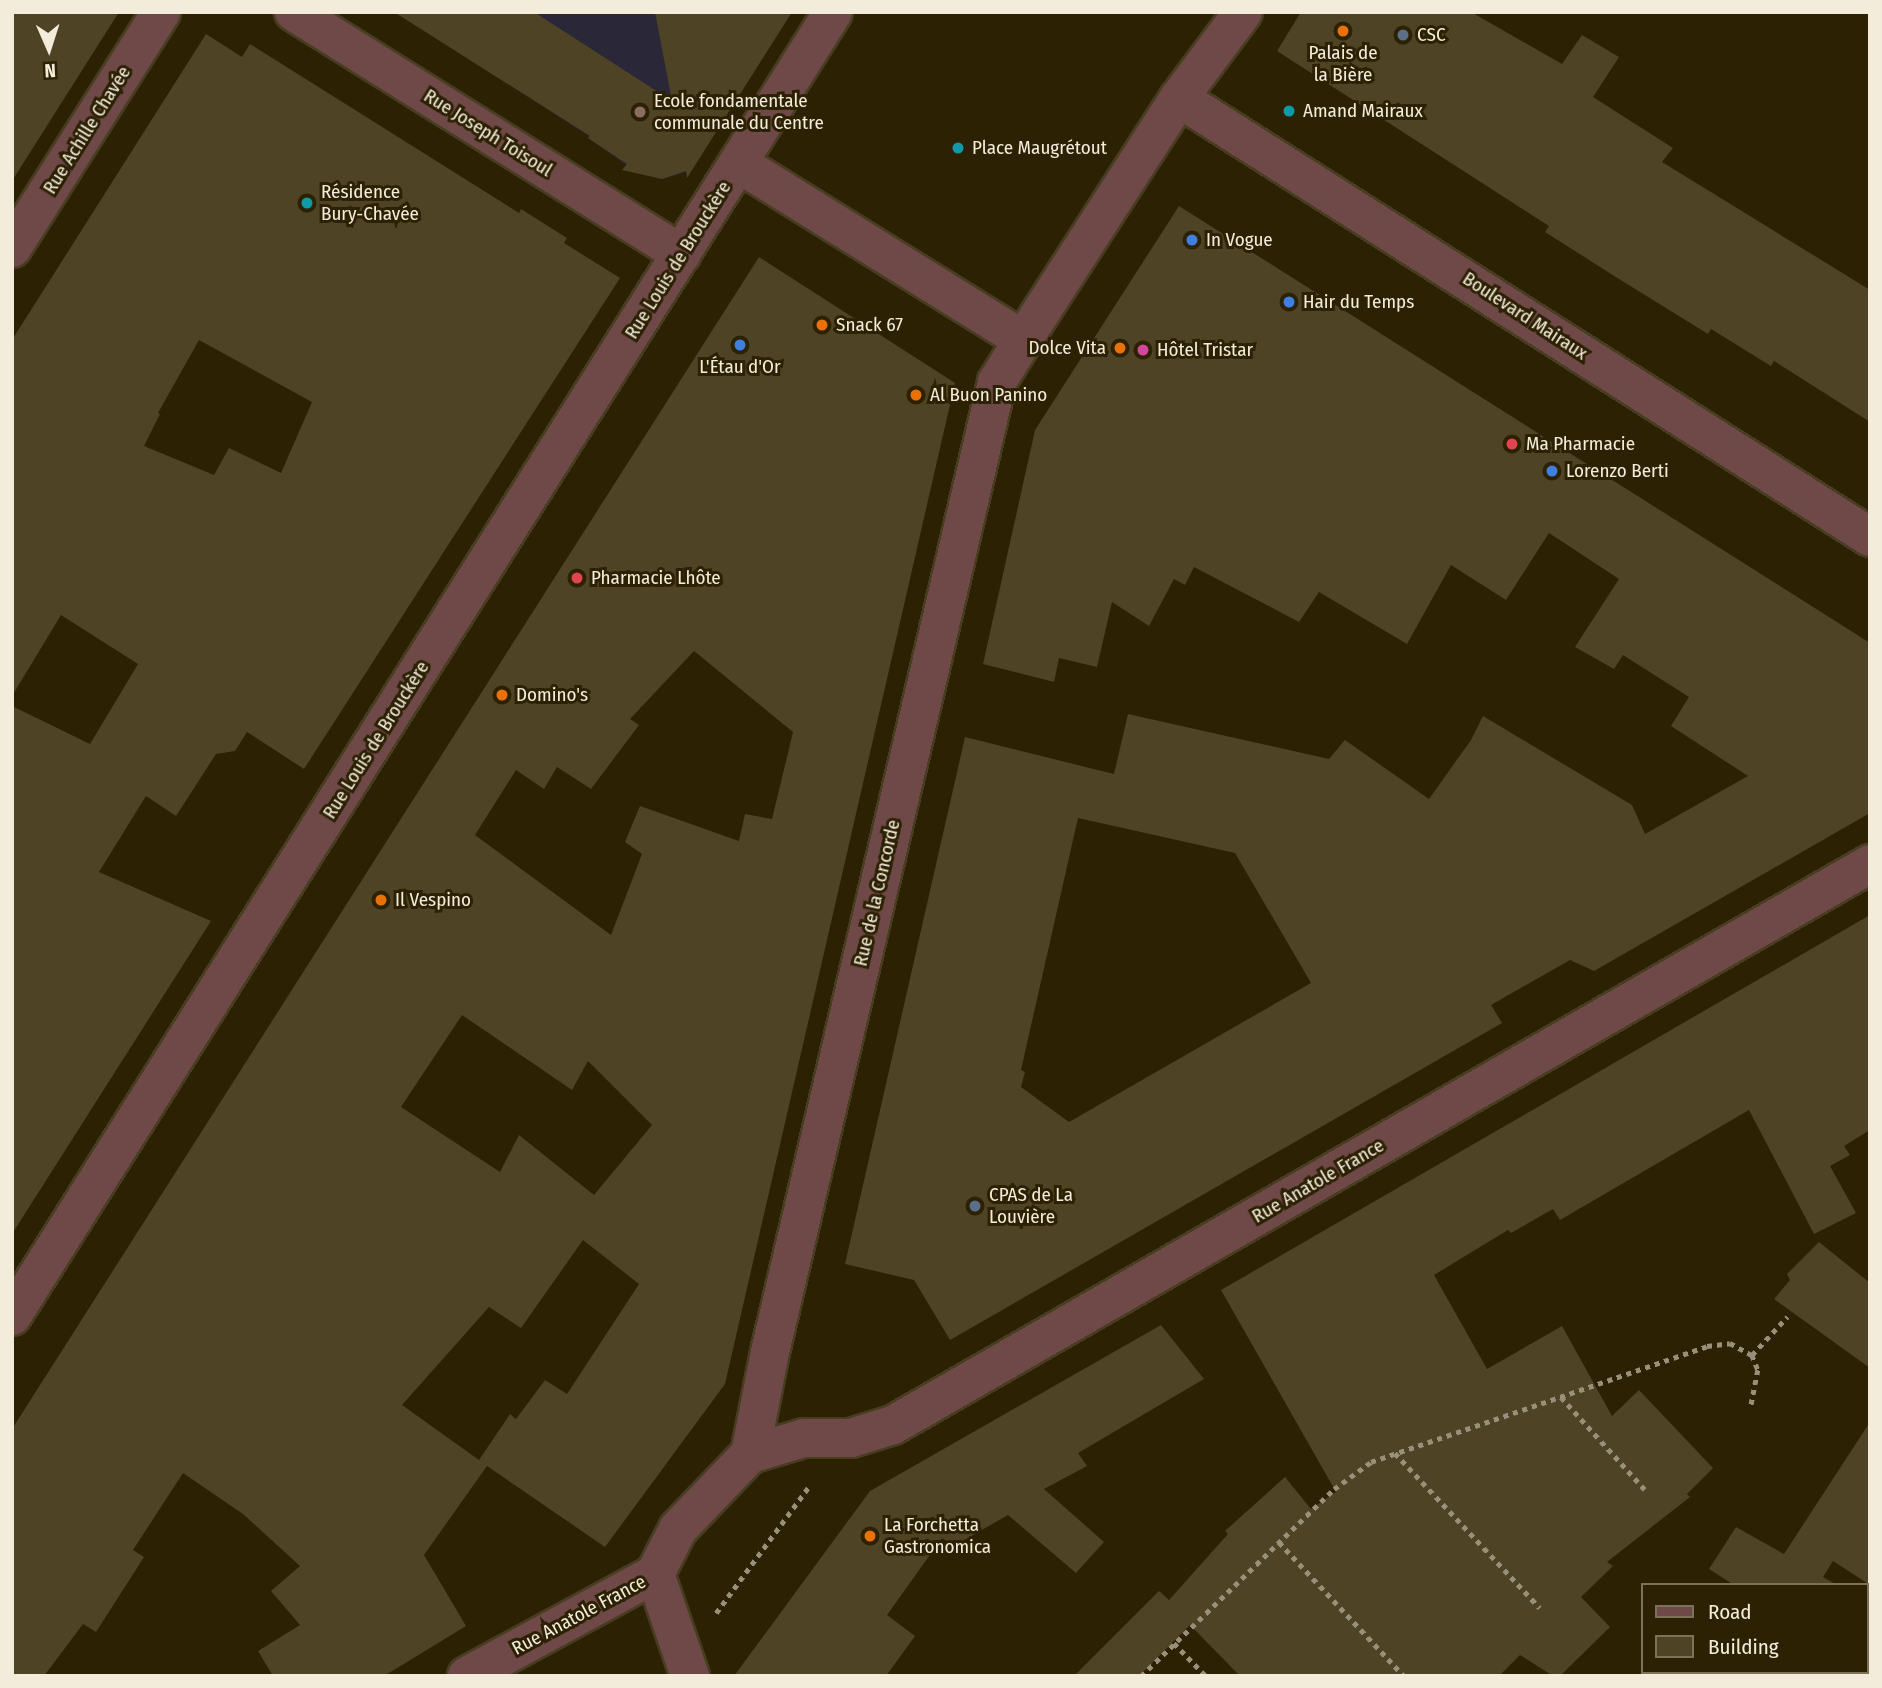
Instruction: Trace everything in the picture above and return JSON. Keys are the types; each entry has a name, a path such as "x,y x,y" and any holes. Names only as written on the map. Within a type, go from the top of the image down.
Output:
{"street":[{"name":"Rue Achille Chavée","path":"12,248 161,12"},
{"name":"Rue Joseph Toisoul","path":"294,12 682,254"},
{"path":"833,12 738,163 1023,340 1179,98 1242,12"},
{"name":"Boulevard Mairaux","path":"1179,98 1870,537"},
{"name":"Rue Louis de Brouckère","path":"12,1316 738,163"},
{"name":"Rue de la Concorde","path":"750,1454 770,1352 997,382 1023,340"},
{"name":"Rue Anatole France","path":"750,1454 804,1438 844,1438 893,1426 1870,864"},
{"path":"688,1668 655,1574 678,1530 750,1454"},
{"name":"Rue Anatole France","path":"467,1676 655,1574"}],"path":[{"path":"1752,1355 1787,1317"},
{"path":"1141,1676 1334,1489 1371,1462 1707,1346 1730,1343 1752,1355 1758,1370 1751,1407"},
{"path":"1560,1396 1647,1492"},
{"path":"688,1668 729,1593 844,1438"},
{"path":"1395,1453 1541,1608"},
{"path":"1279,1542 1404,1676"},
{"path":"1174,1643 1206,1676"}],"shaded area":[{"name":"Ecole fondamentale communale du Centre","path":"395,12 792,12 695,164 684,173 662,179 636,172 588,138 589,136"}],"building":[{"path":"12,12 119,12 12,181"},
{"name":"Ecole fondamentale communale du Centre","path":"394,12 534,12 672,101 655,12 792,12 687,178 686,171 662,179 622,170 627,164 588,138 590,136"},
{"path":"1301,12 1471,12 1562,64 1582,35 1619,57 1593,97 1673,148 1662,162 1870,290 1870,422 1774,361 1771,366 1711,329 1708,334 1619,279 1545,232 1549,226 1277,51"},
{"path":"206,34 242,57 250,44 519,213 521,209 567,238 564,243 620,278 304,769 247,732 235,751 216,754 176,816 146,796 99,872 211,921 12,1234 12,706 90,744 138,664 61,615 12,696 12,340","holes":["199,340 312,402 281,473 229,448 214,475 144,446 160,414 158,413"]},
{"path":"1179,206 1870,643 1870,813 1594,971 1570,960 1491,1005 1502,1023 950,1340 914,1280 845,1264 965,737 1114,774 1128,714 1329,759 1345,740 1429,799 1471,740 1483,716 1632,805 1645,834 1748,776 1671,726 1689,697 1623,655 1614,669 1575,647 1619,579 1549,533 1506,600 1451,565 1407,644 1319,592 1299,622 1194,567 1185,585 1174,579 1149,626 1112,602 1097,667 1059,658 1054,682 983,664 1035,430","holes":["1078,818 1235,853 1311,983 1069,1122 1021,1087 1025,1072 1021,1070"]},
{"path":"759,257 955,383 725,1384 605,1547 487,1466 424,1555 466,1626 384,1676 273,1676 258,1651 300,1625 271,1591 300,1566 243,1514 183,1473 133,1550 144,1557 96,1632 83,1624 44,1676 12,1676 12,1429","holes":["694,651 793,732 772,819 745,814 739,841 640,806 625,842 642,854 611,935 475,835 516,770 544,789 557,767 591,789 639,725 630,719","462,1015 572,1090 588,1061 652,1125 594,1195 519,1135 500,1172 401,1107","583,1240 639,1284 567,1394 545,1380 516,1419 510,1414 479,1460 402,1405 489,1307 521,1328"]},
{"path":"1870,915 1870,1130 1844,1146 1850,1155 1830,1166 1856,1213 1814,1234 1749,1110 1560,1220 1553,1209 1511,1233 1508,1230 1434,1275 1487,1369 1562,1326 1612,1416 1639,1390 1713,1468 1687,1494 1690,1497 1607,1562 1613,1566 1581,1597 1610,1627 1560,1676 1553,1676 1520,1655 1499,1676 1240,1676 1190,1625 1139,1676 1074,1676 1159,1591 1169,1600 1228,1534 1225,1531 1285,1477 1311,1509 1336,1492 1221,1290"},
{"path":"1819,1242 1870,1283 1870,1368 1774,1299 1790,1280 1787,1274"},
{"path":"1161,1325 1204,1379 1078,1453 1087,1466 1044,1489 1104,1542 1076,1573 1008,1515 954,1546 942,1538 887,1615 915,1636 886,1676 734,1676 870,1491"},
{"path":"1870,1422 1870,1585 1833,1561 1823,1577 1834,1583 1731,1583 1709,1569 1736,1527 1784,1554"}],"place":[{"name":"Palais de la Bière","path":"1343,31"},
{"name":"CSC","path":"1403,35"},
{"name":"Amand Mairaux","path":"1289,111"},
{"name":"Ecole fondamentale communale du Centre","path":"640,112"},
{"name":"Place Maugrétout","path":"958,148"},
{"name":"Résidence Bury-Chavée","path":"307,203"},
{"name":"In Vogue","path":"1192,240"},
{"name":"Hair du Temps","path":"1289,302"},
{"name":"Snack 67","path":"822,325"},
{"name":"L'Étau d'Or","path":"740,345"},
{"name":"Dolce Vita","path":"1120,348"},
{"name":"Hôtel Tristar","path":"1143,350"},
{"name":"Al Buon Panino","path":"916,395"},
{"name":"Ma Pharmacie","path":"1512,444"},
{"name":"Lorenzo Berti","path":"1552,471"},
{"name":"Pharmacie Lhôte","path":"577,578"},
{"name":"Domino's","path":"502,695"},
{"name":"Il Vespino","path":"381,900"},
{"name":"CPAS de La Louvière","path":"975,1206"},
{"name":"La Forchetta Gastronomica","path":"870,1536"}]}
